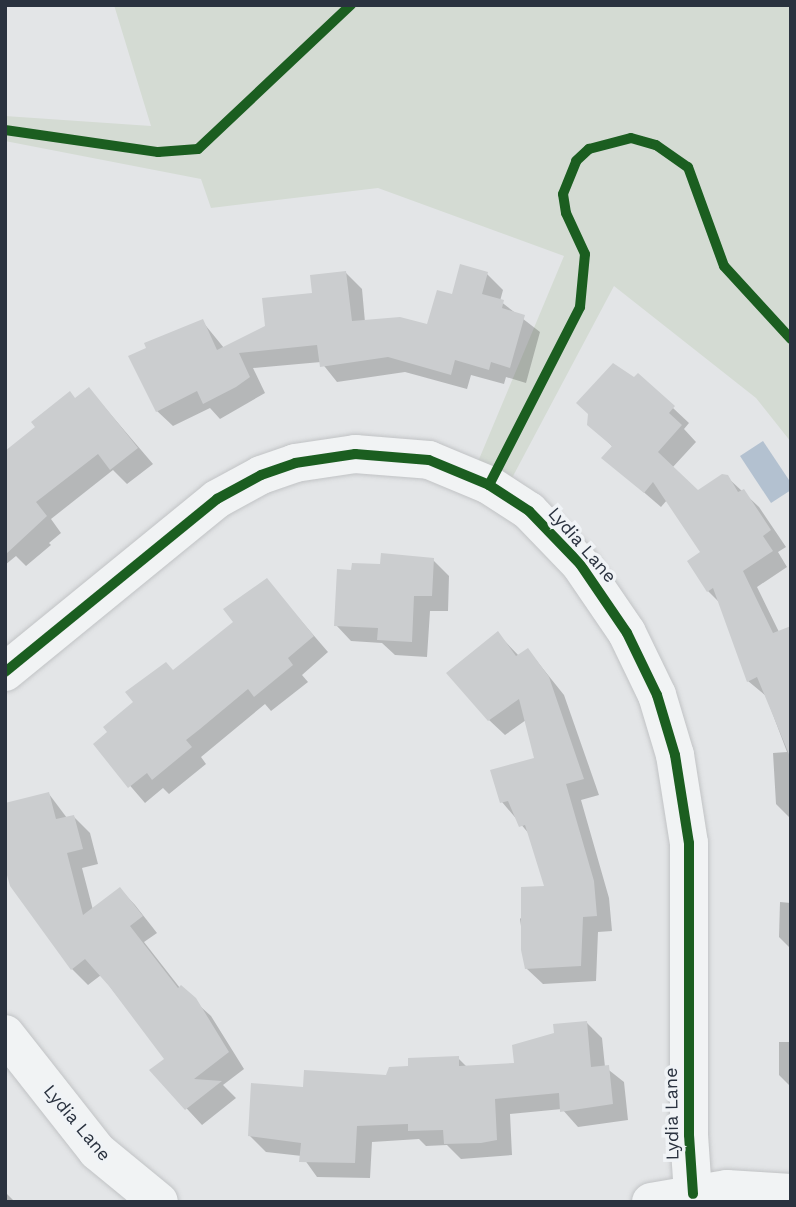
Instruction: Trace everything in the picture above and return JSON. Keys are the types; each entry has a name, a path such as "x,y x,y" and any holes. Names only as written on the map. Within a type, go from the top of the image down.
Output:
{"street":[{"name":"Lydia Lane","path":"5,672 217,499 278,468 341,455 416,457 461,471 529,511 580,564 627,633 664,715 680,774 689,843 689,1127 693,1194"},
{"name":"Lydia Lane","path":"10,1051 97,1151 159,1202"},
{"path":"651,1202 743,1189 791,1193"}],"shaded area":[{"path":"114,5 791,5 791,442 756,398 614,286 504,493 472,476 564,256 378,188 211,208 201,179 5,141 5,116 151,126"}],"water":[{"path":"763,441 791,483 791,490 771,503 740,456"}],"building":[{"path":"460,264 488,272 482,294 504,300 502,308 525,315 510,368 491,362 489,370 455,360 451,375 388,357 320,367 317,345 239,353 250,377 236,387 203,404 197,391 156,412 128,356 146,348 144,343 203,319 217,350 265,326 262,298 312,293 310,275 346,271 352,321 400,317 427,324 437,290 452,294"},
{"path":"613,363 634,377 638,373 675,406 669,413 682,425 658,452 698,490 722,474 728,475 738,492 744,489 771,530 763,536 773,551 743,571 773,633 791,626 791,759 757,677 747,682 713,588 707,592 687,561 700,552 653,482 644,493 601,458 612,446 587,425 588,414 576,403"},
{"path":"89,387 138,448 110,470 98,454 36,502 47,516 5,555 5,451 35,427 31,422 70,391 75,398"},
{"path":"381,553 434,558 432,596 414,596 412,642 377,640 378,628 334,626 337,569 351,570 352,563 380,564"},
{"path":"267,578 314,636 288,658 293,665 254,697 248,689 186,740 192,747 152,780 147,773 128,788 93,744 107,732 103,727 133,702 125,692 166,662 173,670 233,622 223,609"},
{"path":"498,631 516,656 528,648 549,677 584,779 566,784 594,881 597,916 583,917 581,966 525,969 521,950 521,887 544,886 525,825 519,827 508,801 500,803 490,770 534,758 519,699 488,721 446,673"},
{"path":"49,792 56,819 74,815 83,849 67,853 83,915 120,887 143,916 130,926 178,988 181,985 196,998 229,1052 194,1079 222,1081 185,1110 149,1070 164,1059 109,986 85,959 71,970 10,886 5,868 5,803"},
{"path":"587,1021 591,1067 609,1065 613,1104 560,1112 559,1093 495,1099 497,1140 481,1143 444,1144 443,1130 408,1131 408,1124 357,1126 355,1163 299,1162 301,1143 248,1136 251,1083 303,1087 304,1070 386,1075 389,1067 408,1066 408,1058 459,1056 459,1066 514,1063 512,1045 554,1033 553,1024"}],"cycle path":[{"path":"5,130 158,152 198,149 351,5"},
{"path":"489,485 580,307 585,254 566,213 563,194 576,161 589,149 631,138 656,145 688,167 724,266 791,339"},
{"path":"5,672 217,499 261,475 295,463 355,454 429,460 489,485 529,511 580,564 627,633 657,695 675,755 689,843 689,1135 693,1194"}]}
